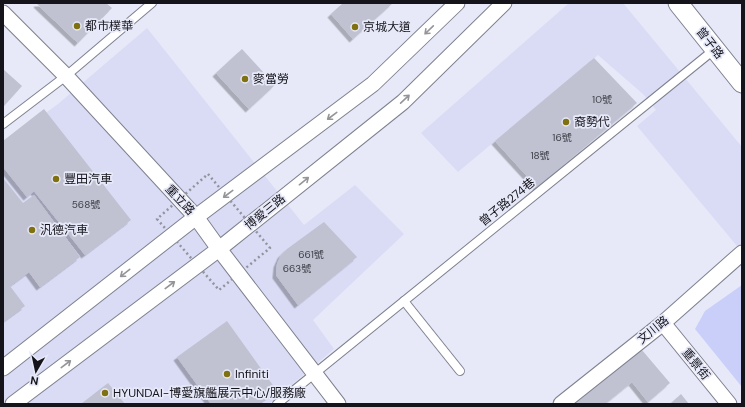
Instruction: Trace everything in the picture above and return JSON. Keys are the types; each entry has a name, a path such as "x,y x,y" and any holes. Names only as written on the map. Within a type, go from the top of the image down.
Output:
{"street":[{"path":"3,368 196,217 374,84 457,3"},
{"name":"博愛三路","path":"13,404 219,249 403,102 504,3"},
{"name":"曾子路","path":"678,3 742,83"},
{"name":"重立路","path":"3,13 66,76 196,217 338,404"},
{"name":"文川路","path":"561,404 663,323 742,253"},
{"name":"重景街","path":"663,323 729,404"}],"lane":[{"path":"3,124 66,76 152,3"},
{"name":"曾子路274巷","path":"277,404 715,49"},
{"path":"404,301 460,371"}],"shaded area":[{"path":"569,3 623,3 742,147 742,252 637,126 656,110 643,94 598,55 458,172 421,133"},
{"path":"147,28 304,225 355,185 404,234 313,320 334,349 269,404 3,404 3,144 58,104"},
{"path":"742,285 742,387 695,329 705,311"}],"building":[{"name":"都市樸華","path":"106,3 112,8 78,43 37,4"},
{"name":"京城大道","path":"343,3 393,3 353,39 331,14"},
{"name":"麥當勞","path":"242,49 275,85 249,109 216,73"},
{"name":"裔勢代","path":"594,58 637,103 537,187 495,141"},
{"path":"3,69 22,86 3,107"},
{"name":"豐田汽車","path":"44,109 131,220 85,255 34,191 27,197 3,167 3,141"},
{"name":"汎德汽車","path":"3,178 23,203 34,195 80,257 40,287 29,272 10,286 25,306 3,322"},
{"path":"324,222 357,257 298,305 276,275 277,264 281,255 287,249"},
{"name":"Infiniti","path":"227,321 277,391 258,404 211,404 177,357"},
{"path":"636,343 670,383 648,402 632,382 605,404 563,404"},
{"name":"HYUNDAI-博愛旗艦展示中心/服務廠","path":"108,383 125,404 81,404"},
{"path":"681,394 689,404 670,404"}],"place":[{"name":"都市樸華","path":"77,26"},
{"name":"京城大道","path":"355,27"},
{"name":"麥當勞","path":"245,79"},
{"name":"裔勢代","path":"566,122"},
{"name":"豐田汽車","path":"56,179"},
{"name":"汎德汽車","path":"32,230"},
{"name":"Infiniti","path":"227,374"},
{"name":"HYUNDAI-博愛旗艦展示中心/服務廠","path":"105,393"}]}
